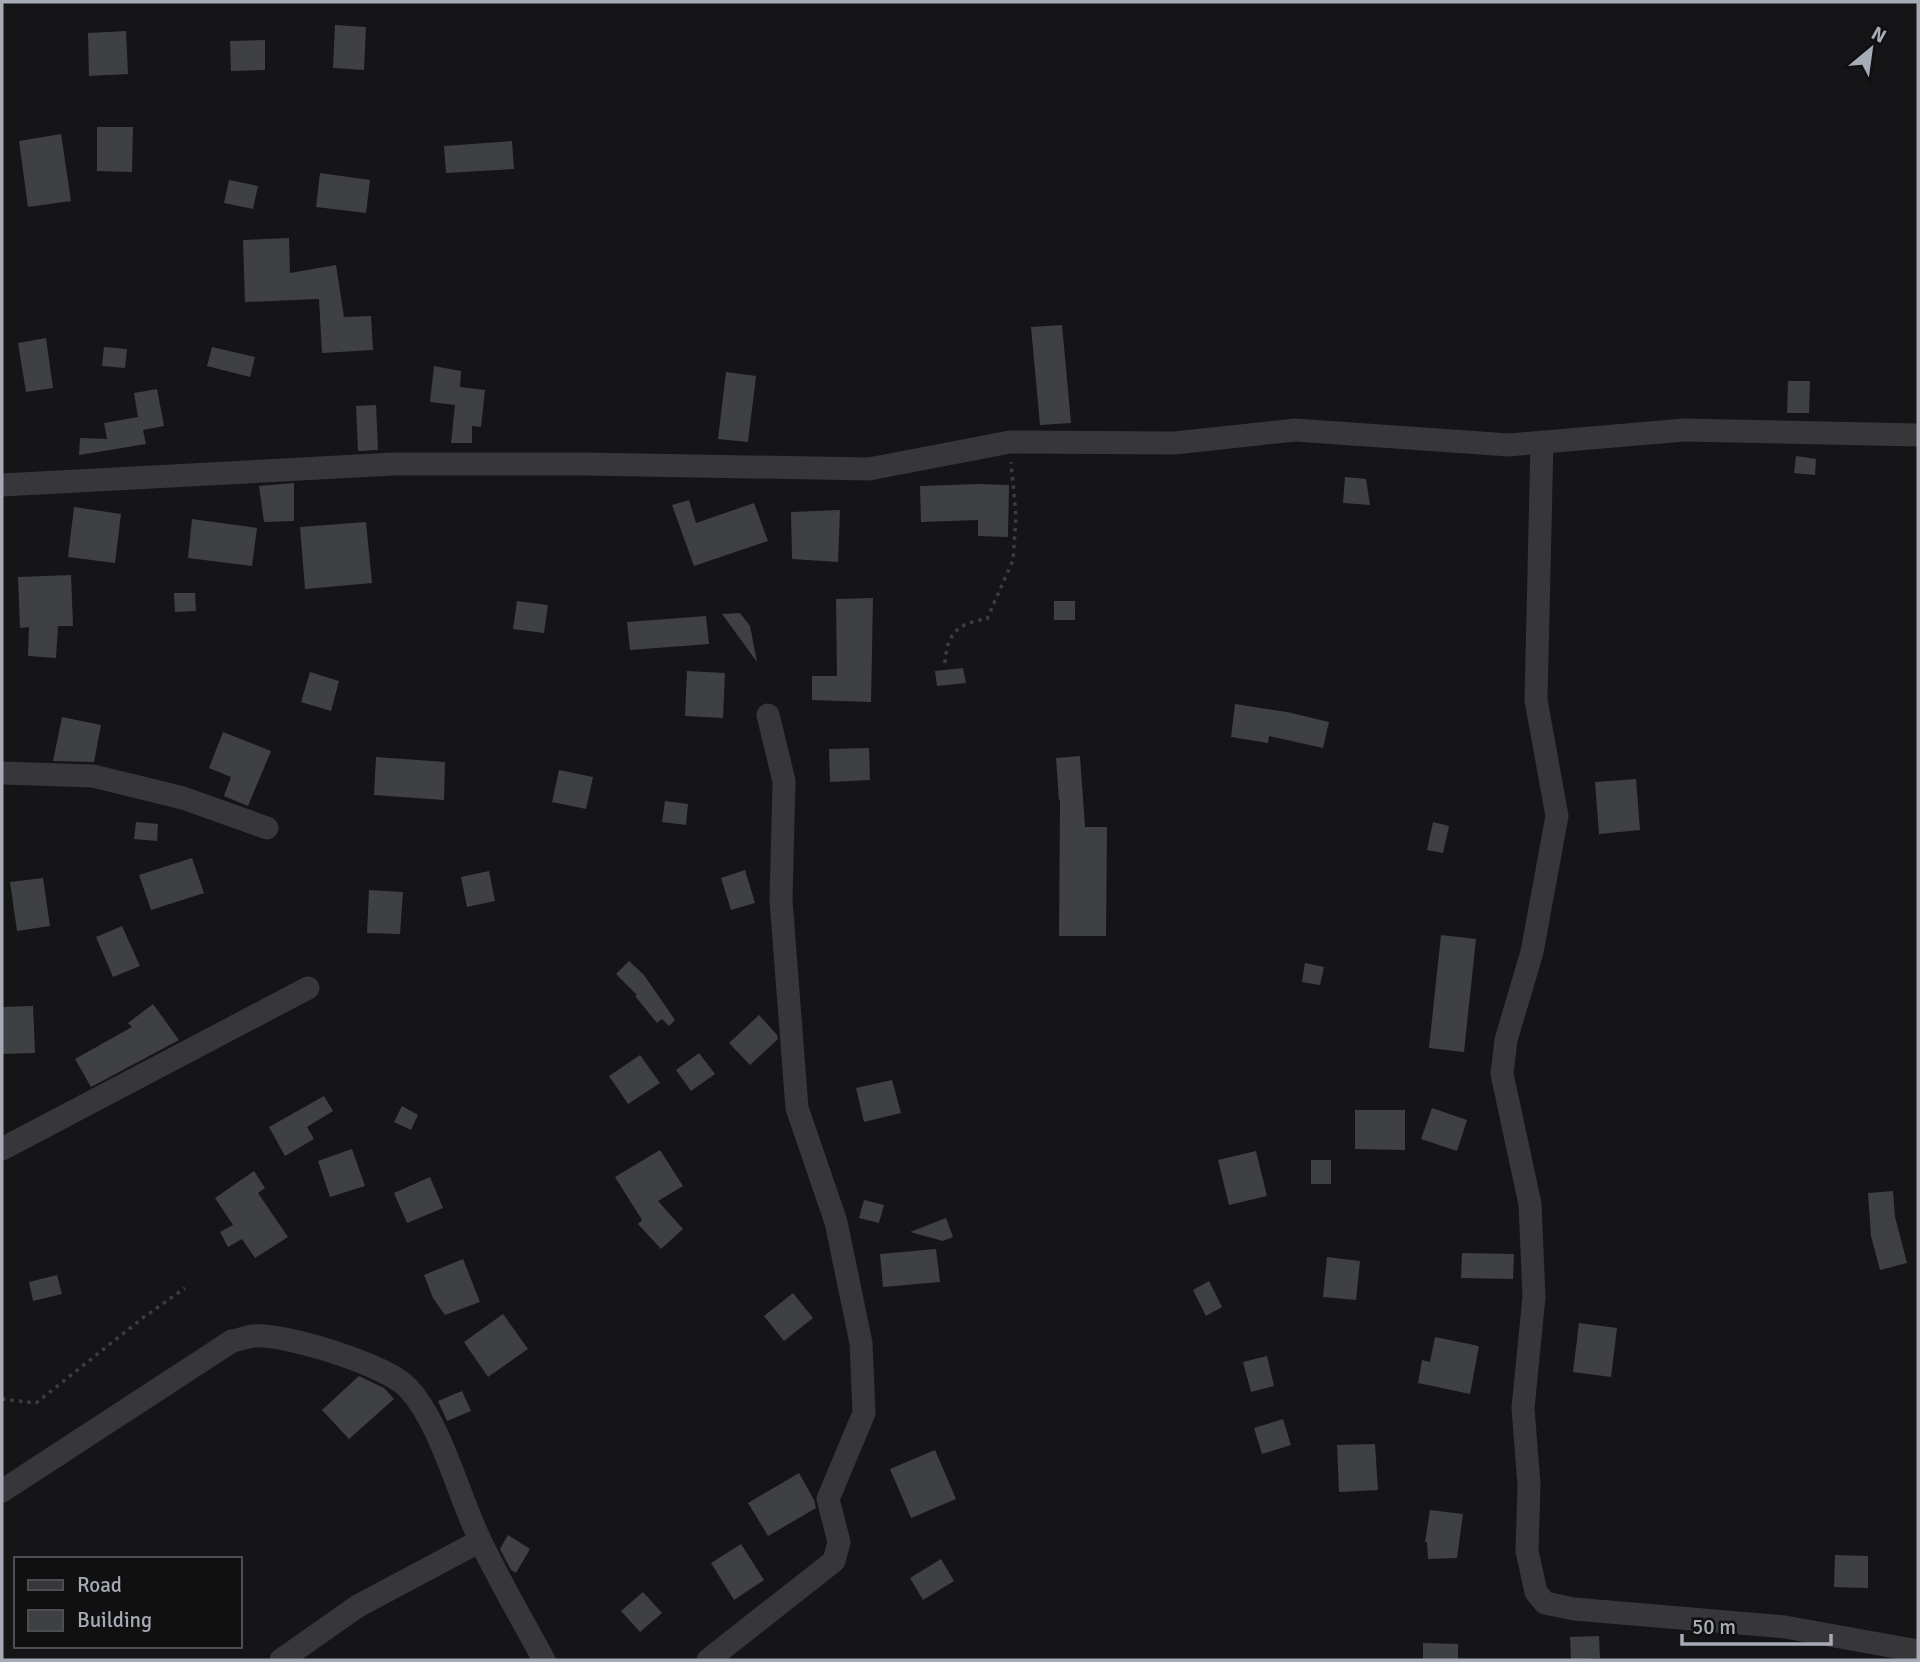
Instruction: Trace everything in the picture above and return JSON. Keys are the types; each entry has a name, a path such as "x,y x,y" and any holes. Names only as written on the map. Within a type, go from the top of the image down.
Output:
{"street":[{"path":"2,485 394,464 869,469 1010,442 1175,443 1295,430 1510,445 1684,430 1918,435"},
{"path":"1542,442 1536,700 1557,816 1532,952 1506,1040 1502,1074 1530,1204 1534,1297 1523,1408 1529,1485 1527,1551 1536,1592 1545,1603 1574,1609 1785,1627 1918,1651"},
{"path":"708,1660 834,1561 839,1542 828,1499 864,1413 861,1343 836,1222 797,1108 781,900 784,781 768,715"},
{"path":"2,773 93,776 183,798 267,828"},
{"path":"2,1149 308,988"},
{"path":"2,1491 232,1341 253,1336 289,1340 338,1355 384,1371 407,1387 427,1414 480,1541 544,1660"},
{"path":"282,1660 358,1606 480,1541"}],"path":[{"path":"945,663 946,643 954,632 971,621 987,619 1013,560 1016,517 1010,442"},
{"path":"2,1399 36,1403 134,1324 185,1288"}],"building":[{"path":"335,25 366,27 364,70 333,68"},
{"path":"126,31 128,74 89,76 88,33"},
{"path":"265,40 265,70 231,71 230,41"},
{"path":"97,127 133,127 132,172 97,171"},
{"path":"61,134 71,201 28,207 19,141"},
{"path":"512,141 514,169 446,173 444,146"},
{"path":"320,173 370,180 366,213 316,207"},
{"path":"229,180 258,186 253,209 224,203"},
{"path":"289,238 290,273 336,265 344,317 371,316 373,350 322,353 319,299 245,302 243,240"},
{"path":"1062,325 1071,423 1040,425 1031,327"},
{"path":"46,338 53,388 26,392 18,343"},
{"path":"104,347 127,349 125,368 102,366"},
{"path":"212,347 255,357 250,377 207,366"},
{"path":"434,366 461,371 460,387 485,390 481,427 472,426 472,443 451,443 455,405 430,402"},
{"path":"726,372 756,376 748,442 718,439"},
{"path":"1788,381 1810,381 1809,413 1787,413"},
{"path":"157,389 164,426 143,430 146,444 79,455 80,438 107,439 104,423 138,417 134,393"},
{"path":"376,405 378,450 358,451 356,406"},
{"path":"1796,456 1816,459 1815,475 1794,473"},
{"path":"1345,477 1366,479 1370,505 1343,503"},
{"path":"294,483 294,521 264,522 259,486"},
{"path":"1009,485 1008,537 978,536 978,520 921,522 920,486"},
{"path":"689,500 696,523 754,503 768,541 694,566 672,505"},
{"path":"74,507 121,514 115,563 68,557"},
{"path":"840,510 838,562 792,559 791,512"},
{"path":"192,519 257,528 252,566 188,558"},
{"path":"366,522 372,583 305,589 300,527"},
{"path":"71,575 73,626 58,626 56,658 28,656 29,627 20,628 18,577"},
{"path":"174,593 195,593 196,611 175,612"},
{"path":"873,598 871,702 812,700 812,676 837,676 836,599"},
{"path":"517,601 548,605 544,633 513,629"},
{"path":"1054,601 1075,601 1075,620 1054,620"},
{"path":"740,613 750,626 757,662 722,614"},
{"path":"706,616 709,644 630,650 627,622"},
{"path":"963,668 966,683 937,686 935,671"},
{"path":"687,671 725,673 723,718 685,716"},
{"path":"310,672 339,681 331,711 301,702"},
{"path":"1235,704 1329,722 1323,748 1269,736 1268,743 1231,737"},
{"path":"62,717 101,725 94,762 53,761"},
{"path":"223,732 271,751 248,806 224,796 231,777 209,768"},
{"path":"869,748 870,780 830,782 829,749"},
{"path":"1080,756 1085,827 1107,827 1106,936 1059,936 1060,800 1056,758"},
{"path":"376,757 445,762 444,800 374,795"},
{"path":"559,770 593,777 586,809 552,802"},
{"path":"1636,779 1640,830 1599,834 1595,782"},
{"path":"665,801 688,804 686,825 662,822"},
{"path":"136,822 158,824 157,841 134,839"},
{"path":"1433,822 1449,826 1443,853 1427,850"},
{"path":"192,858 204,893 151,910 139,875"},
{"path":"745,870 755,903 731,910 721,878"},
{"path":"489,871 495,901 467,907 461,877"},
{"path":"43,878 50,926 17,931 10,882"},
{"path":"369,890 403,892 400,934 367,933"},
{"path":"122,926 140,966 113,977 96,937"},
{"path":"1441,935 1476,939 1464,1052 1429,1048"},
{"path":"629,961 644,975 675,1020 669,1026 662,1019 657,1023 635,996 637,995 616,974"},
{"path":"1305,963 1324,967 1320,985 1302,982"},
{"path":"153,1004 179,1040 91,1087 75,1059 132,1027 128,1023"},
{"path":"33,1006 35,1053 2,1054 2,1007"},
{"path":"759,1015 778,1039 750,1065 729,1043"},
{"path":"699,1053 715,1074 691,1091 676,1070"},
{"path":"640,1055 660,1083 628,1104 609,1076"},
{"path":"892,1080 901,1113 864,1122 856,1088"},
{"path":"324,1096 333,1111 307,1127 314,1139 285,1156 269,1127"},
{"path":"402,1106 418,1115 411,1130 394,1122"},
{"path":"1432,1108 1467,1120 1457,1151 1421,1139"},
{"path":"1355,1110 1405,1110 1405,1150 1355,1149"},
{"path":"352,1149 365,1186 330,1197 318,1161"},
{"path":"660,1150 683,1186 658,1201 683,1229 661,1249 638,1224 642,1220 615,1177"},
{"path":"1256,1151 1267,1196 1229,1205 1218,1160"},
{"path":"1311,1160 1331,1160 1331,1184 1311,1184"},
{"path":"254,1171 265,1188 258,1193 288,1237 255,1258 242,1239 228,1247 220,1232 233,1225 215,1198"},
{"path":"430,1177 443,1208 407,1223 394,1193"},
{"path":"1893,1191 1895,1217 1907,1263 1880,1270 1871,1236 1868,1193"},
{"path":"864,1200 884,1205 879,1223 859,1218"},
{"path":"946,1218 953,1237 943,1241 910,1232"},
{"path":"936,1249 940,1282 883,1287 880,1254"},
{"path":"1462,1253 1514,1254 1513,1279 1461,1278"},
{"path":"1327,1257 1360,1261 1356,1300 1323,1297"},
{"path":"463,1259 480,1302 445,1315 433,1298 424,1275"},
{"path":"57,1275 62,1294 33,1301 29,1282"},
{"path":"1209,1281 1222,1307 1206,1316 1193,1290"},
{"path":"793,1293 813,1318 784,1341 764,1316"},
{"path":"503,1314 528,1349 488,1377 464,1342"},
{"path":"1579,1323 1617,1328 1611,1377 1573,1372"},
{"path":"1435,1337 1479,1346 1470,1394 1418,1383 1422,1360 1430,1362"},
{"path":"1267,1356 1274,1386 1251,1392 1243,1362"},
{"path":"359,1376 384,1388 394,1399 349,1439 322,1410"},
{"path":"462,1391 471,1411 447,1421 438,1401"},
{"path":"1283,1419 1291,1445 1262,1454 1254,1428"},
{"path":"1375,1444 1378,1490 1339,1492 1337,1445"},
{"path":"935,1450 956,1499 911,1518 890,1469"},
{"path":"799,1473 816,1508 768,1536 748,1503"},
{"path":"1430,1510 1463,1514 1457,1558 1428,1559 1425,1542"},
{"path":"508,1535 530,1549 516,1573 511,1570 500,1549"},
{"path":"741,1544 764,1580 734,1600 711,1563"},
{"path":"1835,1555 1868,1556 1868,1588 1834,1587"},
{"path":"941,1559 954,1581 923,1600 910,1578"},
{"path":"643,1592 662,1613 640,1632 621,1611"},
{"path":"1599,1636 1600,1658 1571,1660 1570,1637"},
{"path":"1423,1643 1458,1644 1458,1660 1423,1660"}]}
